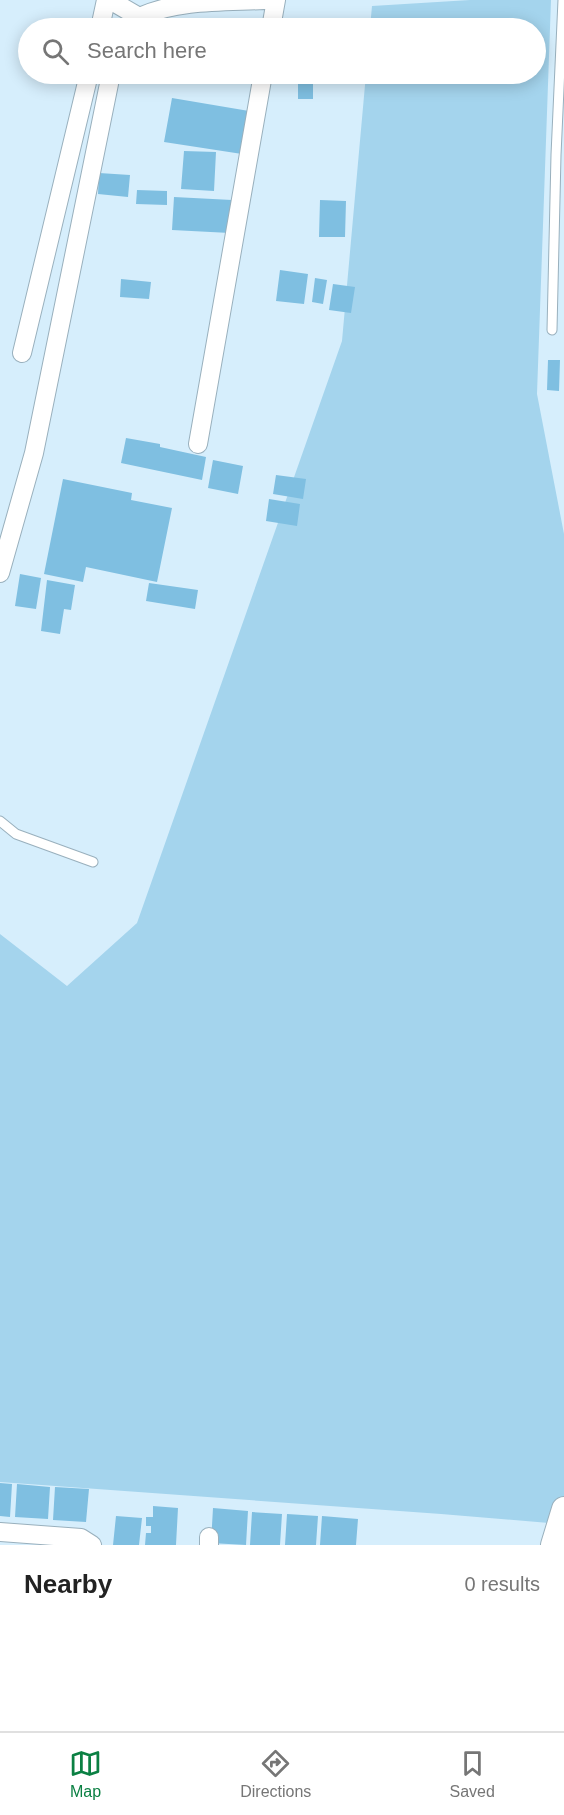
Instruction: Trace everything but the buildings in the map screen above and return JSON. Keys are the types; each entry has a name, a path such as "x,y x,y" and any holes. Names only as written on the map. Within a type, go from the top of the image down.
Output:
{"street":[{"path":"103,18 108,0 128,18"},
{"path":"145,18 168,7 264,0"},
{"path":"273,18 276,0"},
{"path":"22,353 87,84"},
{"path":"0,573 34,453 109,84"},
{"path":"198,444 261,84"},
{"path":"553,1545 564,1509"},
{"path":"0,1532 81,1538 92,1545"}],"lane":[{"path":"552,330 556,155 563,0"},
{"path":"0,821 16,834 93,862"}],"shaded area":[{"path":"470,0 551,0 537,394 564,534 564,1497 549,1523 0,1482 0,934 67,986 137,923 342,341 365,84 546,84 546,18 371,18 372,6"}]}
